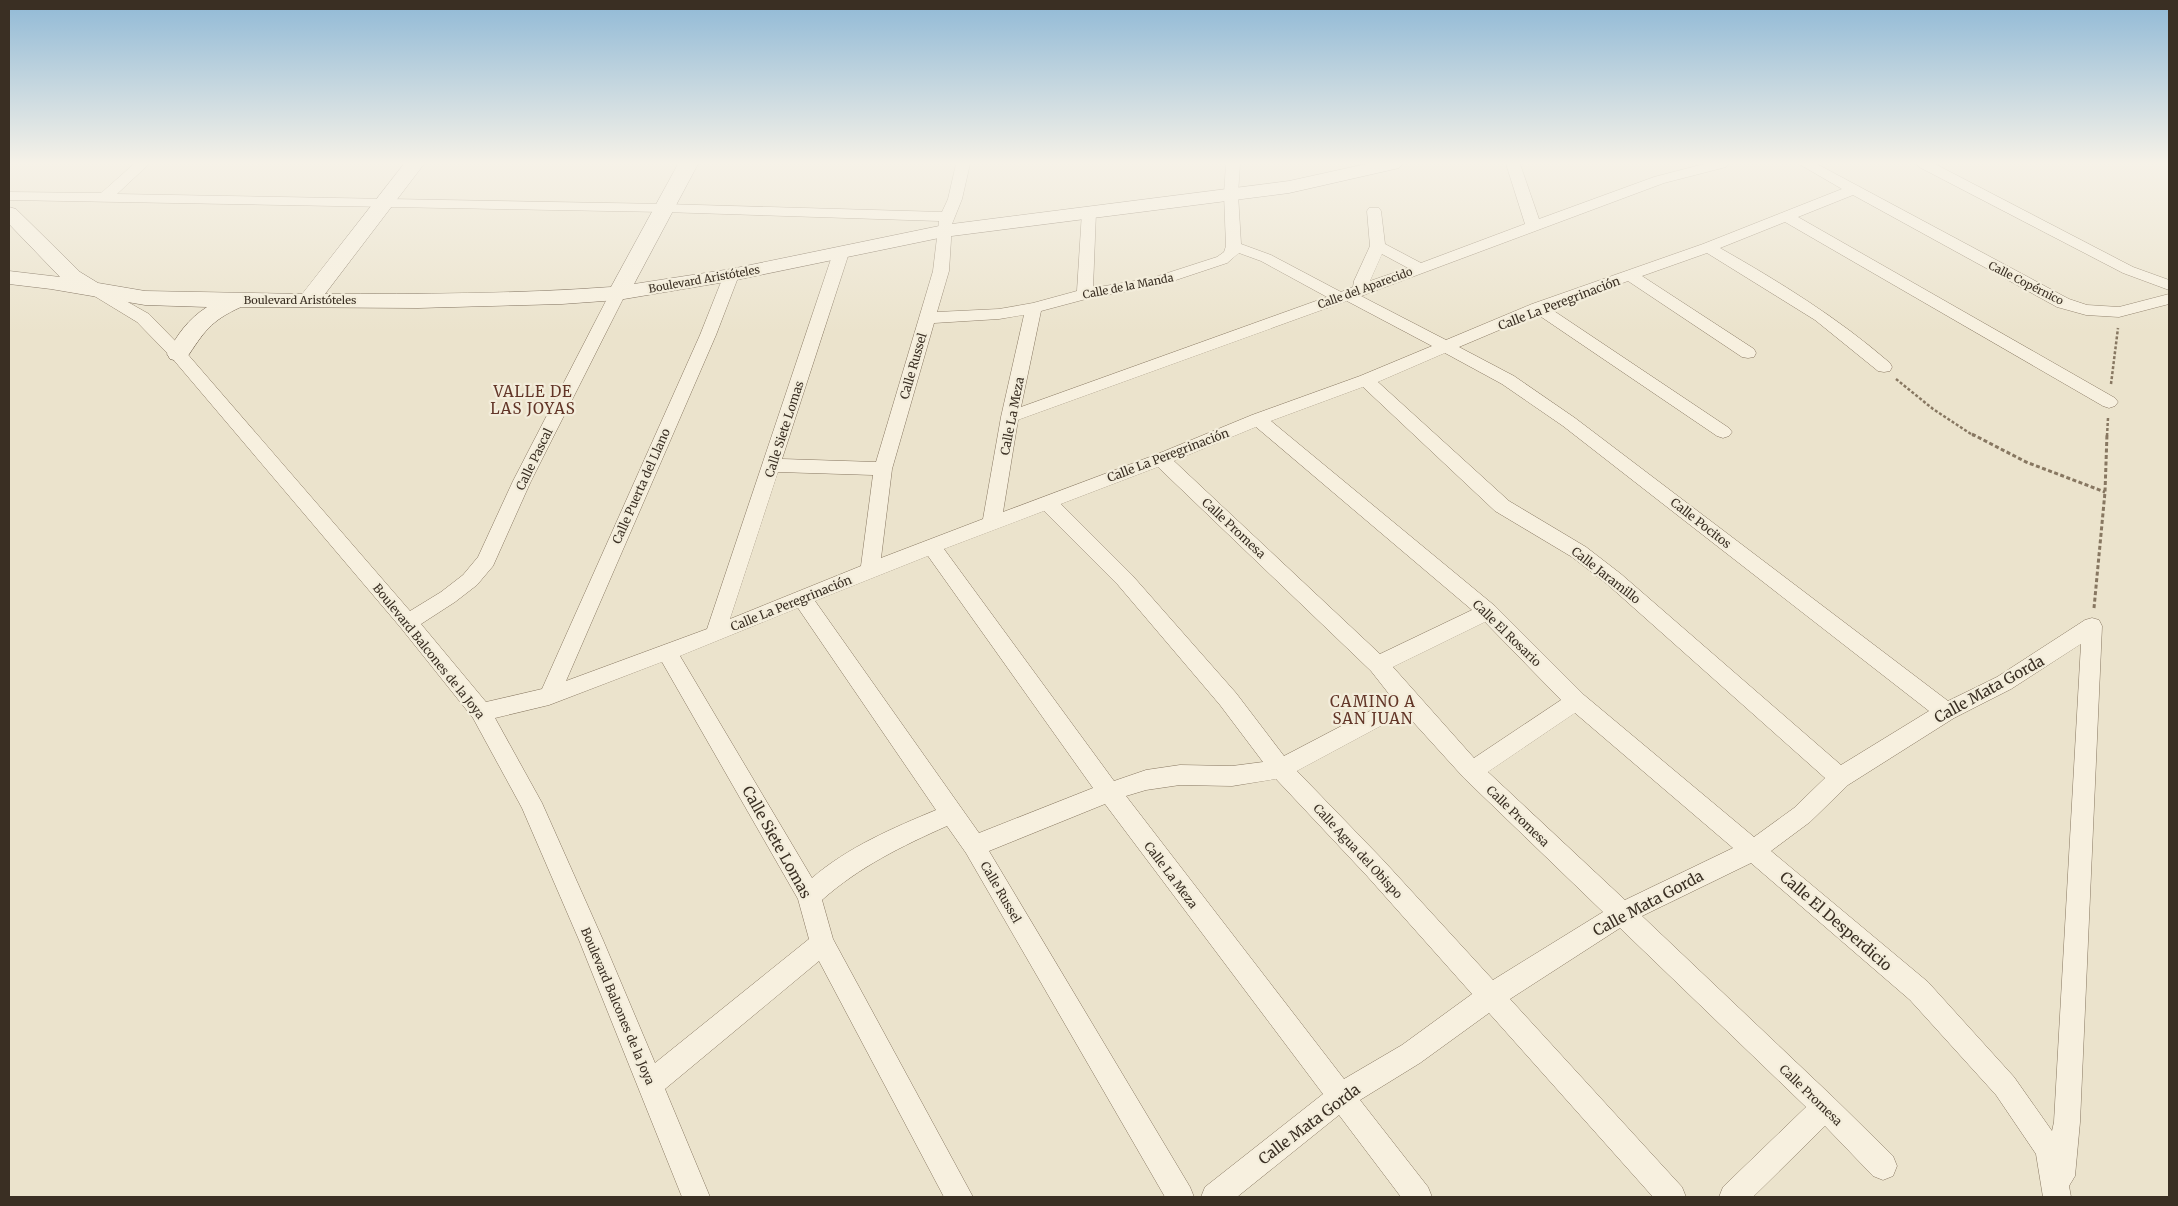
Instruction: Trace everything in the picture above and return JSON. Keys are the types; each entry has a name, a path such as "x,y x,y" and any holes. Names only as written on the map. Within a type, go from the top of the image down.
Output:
{"street":[{"name":"Boulevard Balcones de la Joya","path":"16,220 72,277 143,318 178,354 408,622 481,712 531,802 696,1197"},
{"path":"308,301 371,220"},
{"name":"Calle Pascal","path":"408,622 448,597 470,580 486,561 522,481 657,220"},
{"path":"880,220 946,224"},
{"name":"Calle Russel","path":"870,570 882,469 941,271 947,220"},
{"name":"Boulevard Aristóteles","path":"9,278 51,282 145,298 308,301 496,299 618,293 731,275 841,253 946,224 990,220"},
{"path":"1085,294 1089,220"},
{"path":"1233,220 1234,246 1350,294 1447,348"},
{"path":"1350,294 1362,281 1378,246 1375,220"},
{"path":"1532,220 1534,225"},
{"name":"Calle del Aparecido","path":"1010,417 1547,220"},
{"name":"Calle La Peregrinación","path":"481,712 549,696 715,634 870,570 1447,348 1538,308 1631,276 1775,220"},
{"path":"1793,220 2109,402"},
{"name":"Calle Copérnico","path":"1909,220 2056,299 2086,310 2119,312 2169,298"},
{"path":"2033,220 2128,270 2169,285"},
{"name":"Calle de la Manda","path":"927,318 991,315 1034,308 1085,294 1155,282 1222,260 1231,254 1234,246"},
{"path":"1378,246 1420,268"},
{"path":"1708,247 1790,294 1857,342 1884,367"},
{"name":"Calle Siete Lomas","path":"715,634 841,253"},
{"name":"Calle Puerta del Llano","path":"549,696 708,335 731,275"},
{"path":"1631,276 1748,352"},
{"path":"178,354 186,338 201,321 214,310 239,300"},
{"name":"Calle La Meza","path":"992,524 1010,417 1034,308"},
{"path":"1538,308 1723,432"},
{"name":"Calle Pocitos","path":"1447,348 1508,380 1569,422 1946,712"},
{"name":"Calle Jaramillo","path":"1366,380 1395,409 1502,506 1579,552 1614,579 1840,778"},
{"name":"Calle El Rosario","path":"1258,420 1488,612 1576,701 1754,850"},
{"name":"Calle Promesa","path":"1161,459 1378,665 1472,771 1825,1107 1883,1166"},
{"path":"772,464 882,469"},
{"name":"Calle Agua del Obispo","path":"1047,502 1125,580 1228,699 1281,770 1375,868 1672,1197"},
{"name":"Calle La Meza","path":"932,547 1109,792 1418,1197"},
{"name":"Calle Russel","path":"802,599 974,846 1180,1197"},
{"path":"1378,665 1488,612"},
{"path":"2058,1197 2067,1122 2092,626"},
{"name":"Calle Mata Gorda","path":"1215,1197 1340,1096 1411,1054 1491,996 1621,914 1754,850 1802,815 1840,778 1946,712 2004,683 2092,626"},
{"name":"Calle Siete Lomas","path":"666,651 809,896 822,943 959,1197"},
{"path":"974,846 1109,792 1146,780 1180,775 1232,776 1281,770 1408,701"},
{"path":"1472,771 1576,701"},
{"path":"809,896 826,880 854,860 894,838 951,814"},
{"name":"Calle El Desperdicio","path":"1754,850 1919,991 2005,1086 2050,1149 2058,1197"},
{"path":"650,1084 822,943"},
{"path":"1733,1197 1825,1107"}],"path":[{"path":"2092,626 2098,584 2109,402 2119,312"},
{"path":"1884,367 1912,394 1953,422 2002,451 2105,492"}],"district":[{"name":"VALLE DE LAS JOYAS","path":"533,400"},
{"name":"CAMINO A SAN JUAN","path":"1373,710"}]}
